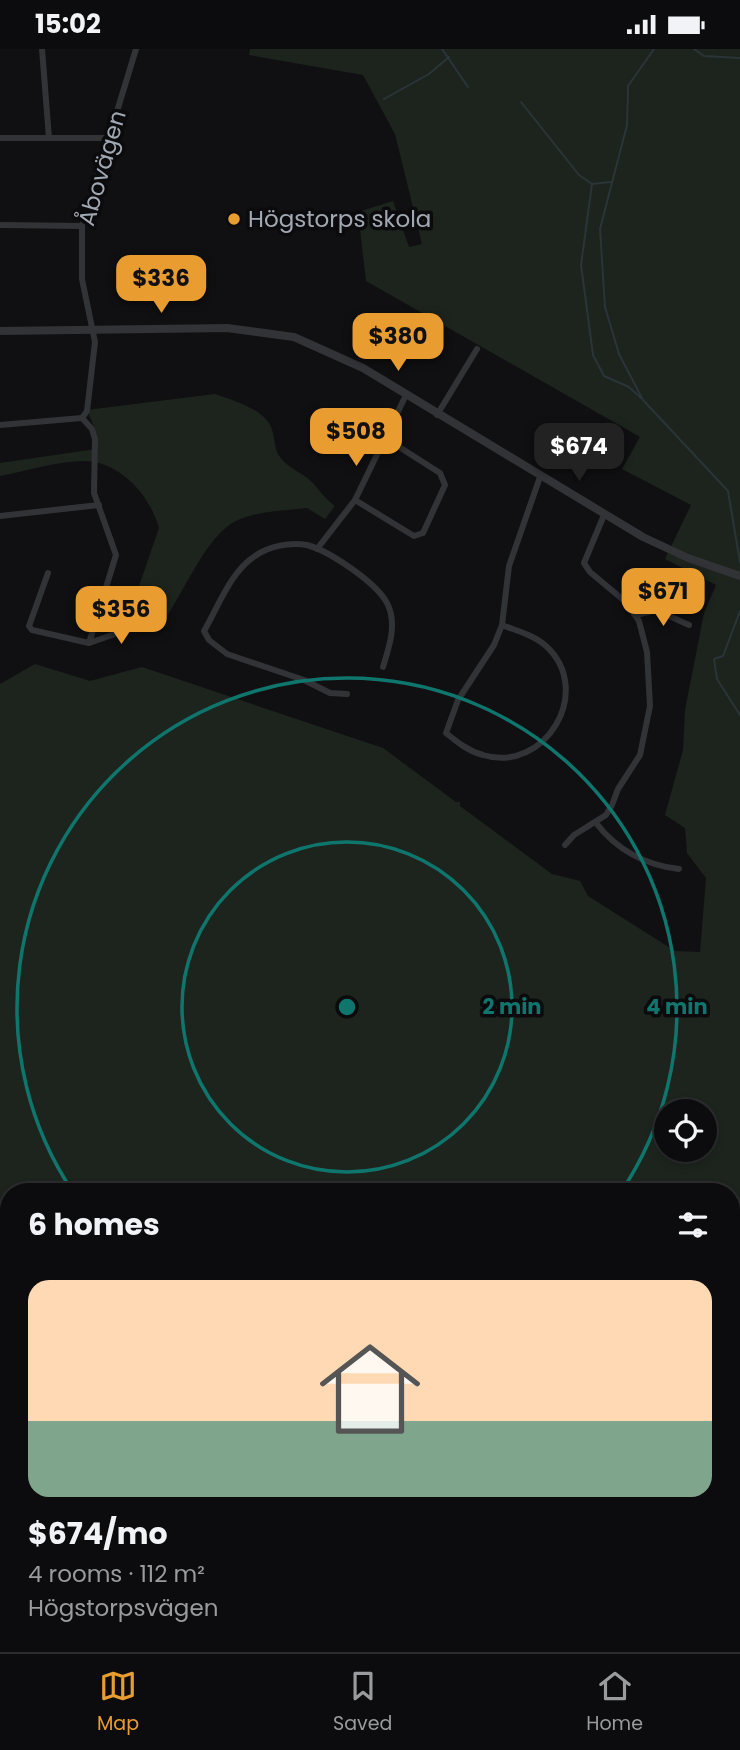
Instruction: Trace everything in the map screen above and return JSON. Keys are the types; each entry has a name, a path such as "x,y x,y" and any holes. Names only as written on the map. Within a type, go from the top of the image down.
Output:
{"street":[{"path":"42,49 49,138"},
{"name":"Åbovägen","path":"82,418 87,411 95,330 82,279 82,226 136,49"},
{"path":"0,138 108,138"},
{"path":"0,225 82,226"},
{"path":"0,331 228,328 294,337 345,358 604,515 673,552 740,576"},
{"path":"437,415 477,349"},
{"path":"317,549 355,500 406,395"},
{"path":"0,425 82,418 92,429 95,439 94,493 116,555 89,643"},
{"path":"355,500 414,537 423,533 445,485 440,473 385,438"},
{"path":"502,625 526,633 546,646 559,664 566,694 557,726 546,740 515,757 499,758 482,755 463,746 446,733 458,700 494,645 502,625 509,566 540,477"},
{"path":"0,516 99,505"},
{"path":"565,845 574,835 606,815 636,762 648,726 647,652 636,615 627,603 586,567 586,553 604,515"},
{"path":"347,694 330,693 304,680 227,654 209,640 204,631 240,569 255,555 273,547 291,544 317,549 378,589 389,606 393,624 383,667"},
{"path":"48,573 29,626 32,630 89,643 144,624"},
{"path":"636,615 656,610 689,625"},
{"path":"596,823 613,844 648,863 679,870"}],"shaded area":[{"path":"250,49 740,49 740,1183 0,1183 0,684 35,664 90,681 142,667 383,748 456,802 460,802 460,806 552,874 580,881 588,896 675,951 700,952 706,878 687,853 685,828 665,815 683,750 685,710 704,613 716,585 665,559 691,505 622,469 640,437 366,281 358,212 393,201 409,247 422,244 395,134 363,75 249,55"},
{"path":"215,394 262,415 271,427 281,459 312,482 335,506 325,519 307,508 266,512 236,521 211,544 167,616 130,612 159,528 140,492 120,473 96,462 61,463 0,476 0,463 96,449 95,429 87,410"}],"waterway":[{"path":"442,49 468,87"},
{"path":"654,49 628,86 627,125 600,229 605,307 619,354 643,400 728,491 740,562"},
{"path":"694,49 704,56 740,58"},
{"path":"384,99 429,74 449,57"},
{"path":"521,102 579,175 592,184 611,182"},
{"path":"592,184 581,265 593,355 604,376 629,387 641,398"},
{"path":"740,611 723,656 714,659 717,679 740,715"}],"place":[{"name":"Högstorps skola","path":"234,219"}]}
